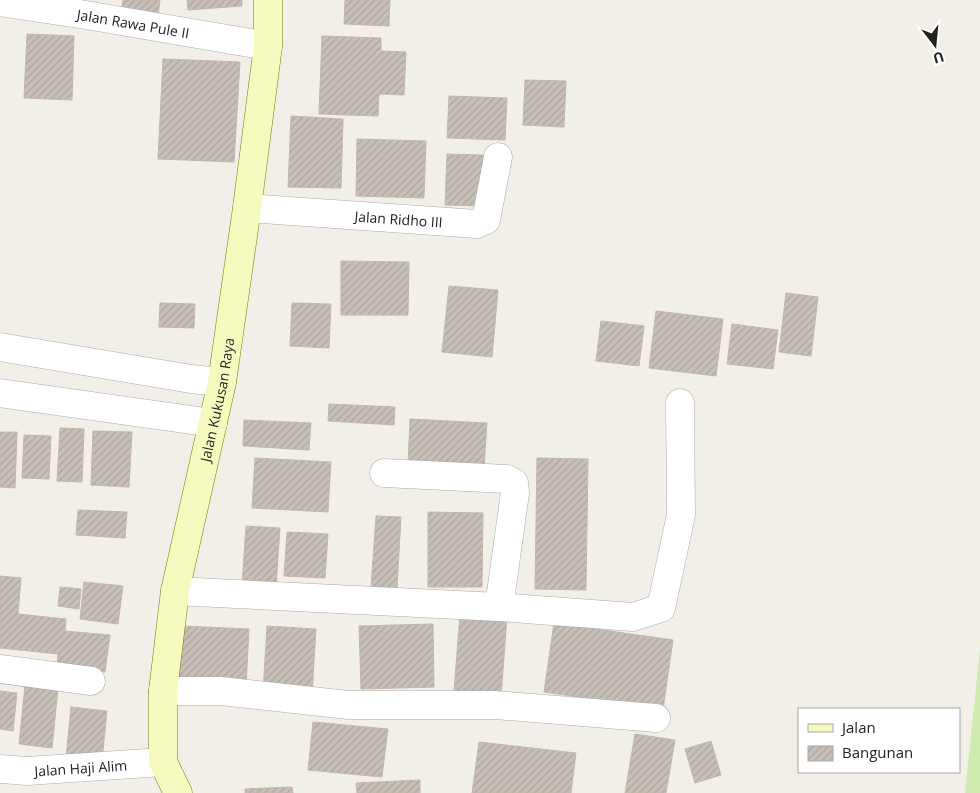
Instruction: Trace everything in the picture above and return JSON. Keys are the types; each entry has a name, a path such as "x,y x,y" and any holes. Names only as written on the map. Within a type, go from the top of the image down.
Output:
{"street":[{"name":"Jalan Kukusan Raya","path":"178,793 163,762 163,691 176,591 222,382 268,46 268,0"},
{"name":"Jalan Rawa Pule II","path":"0,2 268,46"},
{"name":"Jalan Ridho III","path":"247,208 477,224 486,220 498,157"},
{"path":"0,347 191,379 222,382"},
{"path":"0,393 213,423"},
{"path":"176,591 499,607 633,617 661,608 681,514 680,403"},
{"path":"384,473 507,479 514,483 515,493 499,607"},
{"path":"0,669 91,682"},
{"path":"163,691 221,691 348,705 495,705 656,718"},
{"name":"Jalan Haji Alim","path":"0,769 26,771 163,762"}],"green space":[{"path":"980,648 980,793 965,793"}],"building":[{"path":"123,0 160,0 158,16 121,11"},
{"path":"187,0 242,0 242,6 188,10"},
{"path":"345,0 390,0 389,26 344,24"},
{"path":"27,34 74,36 72,100 24,98"},
{"path":"322,36 381,38 381,51 406,52 404,95 379,94 378,116 319,114"},
{"path":"163,59 240,62 234,162 158,159"},
{"path":"525,80 566,81 564,127 523,125"},
{"path":"449,96 507,98 505,140 447,138"},
{"path":"291,116 343,119 341,188 288,187"},
{"path":"357,139 426,141 424,198 356,196"},
{"path":"447,154 483,155 481,206 445,205"},
{"path":"341,261 409,262 408,315 341,315"},
{"path":"449,286 498,290 492,357 442,352"},
{"path":"786,293 818,297 811,356 779,352"},
{"path":"160,303 195,304 194,328 159,327"},
{"path":"292,303 331,304 329,348 290,346"},
{"path":"656,311 723,319 716,376 649,368"},
{"path":"601,321 644,326 639,366 596,361"},
{"path":"732,324 778,330 773,369 727,364"},
{"path":"329,404 395,407 394,425 328,421"},
{"path":"410,419 487,423 484,468 408,464"},
{"path":"244,420 311,423 309,450 243,446"},
{"path":"60,428 84,429 82,482 57,481"},
{"path":"93,431 132,432 129,487 91,485"},
{"path":"0,432 17,432 15,488 0,487"},
{"path":"24,435 51,436 49,479 22,478"},
{"path":"255,458 331,462 328,512 252,508"},
{"path":"537,458 588,459 586,590 535,589"},
{"path":"78,510 127,512 125,538 76,535"},
{"path":"428,512 483,513 482,587 428,587"},
{"path":"376,516 401,517 397,588 371,587"},
{"path":"246,526 280,528 276,587 242,585"},
{"path":"287,532 328,534 325,578 284,576"},
{"path":"0,576 21,578 18,614 66,619 65,631 110,635 105,672 57,667 58,654 0,648"},
{"path":"84,582 123,586 118,624 80,619"},
{"path":"60,587 81,589 79,609 58,606"},
{"path":"460,614 507,617 501,696 454,692"},
{"path":"554,623 673,640 663,709 544,692"},
{"path":"433,624 434,687 361,689 359,626"},
{"path":"183,626 249,629 246,687 179,683"},
{"path":"267,626 316,629 312,695 263,692"},
{"path":"25,685 58,688 52,748 19,744"},
{"path":"0,691 17,693 13,731 0,729"},
{"path":"71,707 107,711 102,761 66,758"},
{"path":"313,722 388,729 382,777 308,770"},
{"path":"635,734 675,740 666,793 625,793"},
{"path":"711,741 721,775 695,783 685,749"},
{"path":"479,742 576,753 571,793 472,793"},
{"path":"420,780 420,793 357,793 356,783"},
{"path":"292,787 293,793 245,793 245,789"}]}
